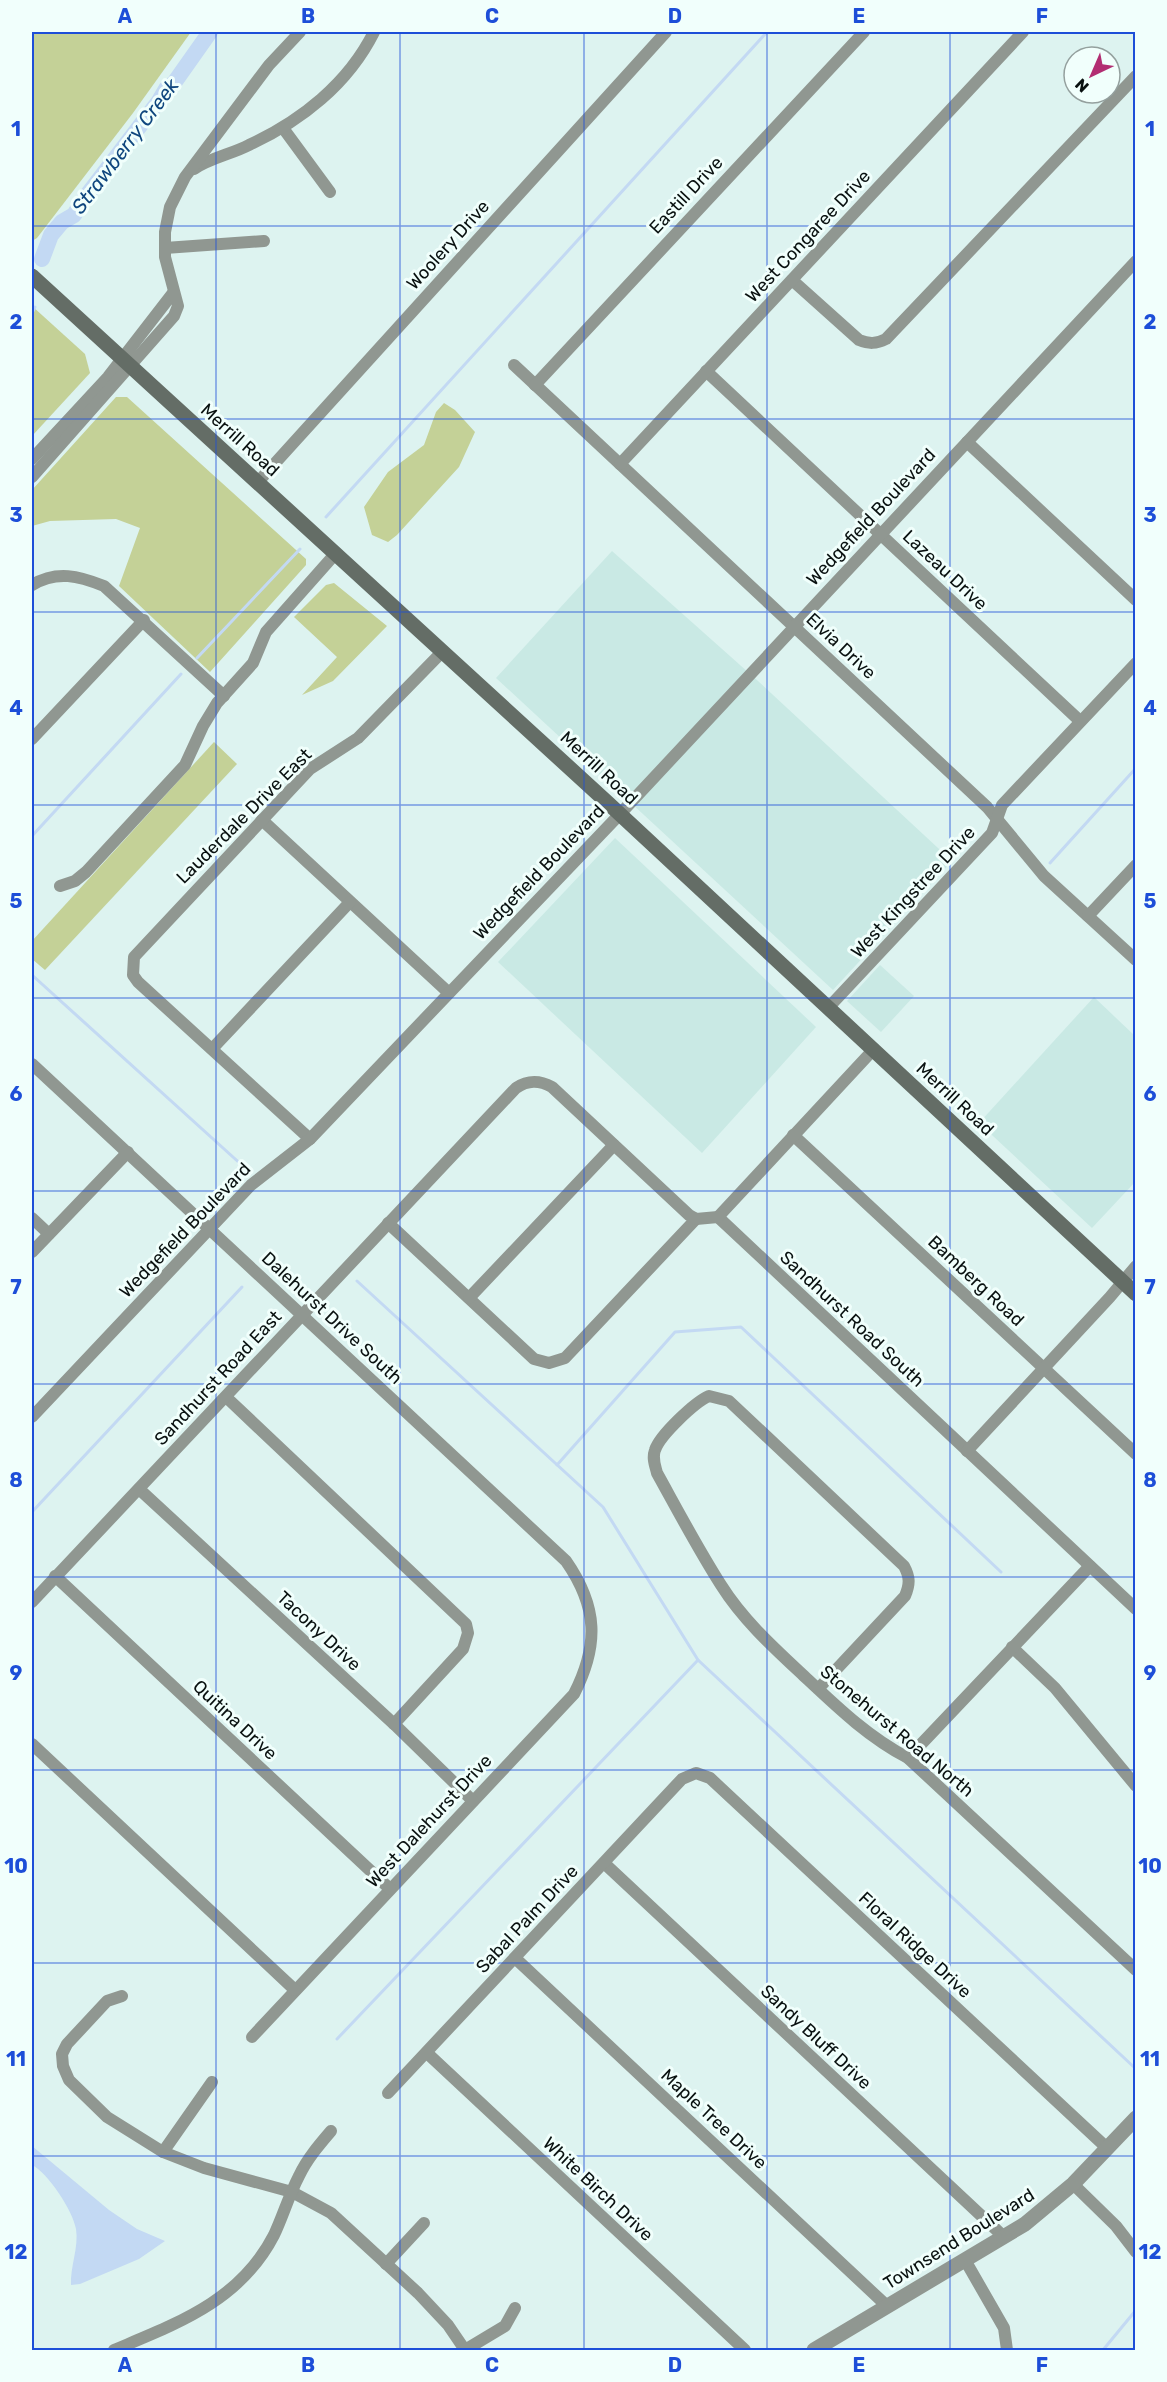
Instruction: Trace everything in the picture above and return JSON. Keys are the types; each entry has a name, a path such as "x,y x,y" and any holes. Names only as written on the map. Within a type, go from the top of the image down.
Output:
{"main road":[{"name":"Merrill Road","path":"32,276 620,814 1136,1294"}],"street":[{"path":"32,459 174,316 178,306 173,293 165,248 165,232 170,207 188,174 269,65 300,32"},
{"path":"188,174 198,166 247,147 294,122 336,86 374,32"},
{"name":"Woolery Drive","path":"258,483 666,32"},
{"name":"Eastill Drive","path":"535,385 864,32"},
{"name":"West Congaree Drive","path":"620,464 1023,32"},
{"path":"792,280 859,340 868,344 879,343 886,339 1136,76"},
{"path":"283,128 330,192"},
{"path":"165,248 264,240"},
{"name":"Wedgefield Boulevard","path":"32,1418 210,1228 266,1172 310,1139 620,814 1136,261"},
{"path":"32,477 126,362"},
{"name":"Elvia Drive","path":"514,365 987,807 1044,876 1136,960"},
{"name":"Lazeau Drive","path":"706,371 1080,721"},
{"path":"967,442 1136,600"},
{"path":"60,886 75,881 86,872 185,765 203,726 224,696 254,663 259,645 272,623 336,553"},
{"path":"32,585 54,576 67,575 82,578 111,590 224,696"},
{"path":"32,738 144,620"},
{"name":"Lauderdale Drive East","path":"212,1049 138,982 133,975 134,957 310,769 358,738 443,651"},
{"name":"West Kingstree Drive","path":"829,1007 992,833 1002,805 1136,663"},
{"path":"262,820 449,993"},
{"path":"1088,916 1136,865"},
{"path":"310,1139 212,1049 351,902"},
{"path":"469,1298 614,1145 689,1215 696,1219 718,1217 874,1049"},
{"name":"Dalehurst Drive South","path":"32,1064 566,1562 585,1595 590,1611"},
{"name":"Sandhurst Road East","path":"32,1602 516,1088 524,1082 534,1081 552,1087 614,1145"},
{"name":"Bamberg Road","path":"793,1135 1136,1454"},
{"path":"32,1252 128,1152"},
{"name":"Sandhurst Road South","path":"718,1217 1136,1609"},
{"path":"32,1218 49,1234"},
{"path":"388,1223 534,1359 549,1363 566,1358 696,1219"},
{"path":"967,1451 1136,1266"},
{"name":"Stonehurst Road North","path":"818,1689 905,1596 910,1585 909,1576 904,1566 729,1401 709,1395 700,1400 659,1442 653,1461 657,1473 721,1586 759,1634 818,1689 861,1729 886,1747 908,1758 1136,1970"},
{"path":"226,1397 466,1623 468,1639 463,1649 394,1724"},
{"name":"Tacony Drive","path":"139,1489 394,1724 473,1801"},
{"path":"908,1758 1090,1566"},
{"name":"Quitina Drive","path":"55,1576 390,1889"},
{"name":"West Dalehurst Drive","path":"252,2037 574,1694 585,1672 591,1652 590,1611"},
{"path":"1012,1647 1055,1688 1136,1786"},
{"path":"32,1744 295,1990"},
{"name":"Sabal Palm Drive","path":"388,2093 682,1779 696,1773"},
{"name":"Floral Ridge Drive","path":"696,1773 710,1778 1107,2148"},
{"name":"Sandy Bluff Drive","path":"604,1863 1003,2236"},
{"name":"Maple Tree Drive","path":"515,1958 887,2307"},
{"path":"123,1996 107,2001 67,2044 62,2054 63,2066 69,2080 107,2116 163,2152 204,2168 292,2192 331,2213 448,2325 465,2350 505,2326 515,2308"},
{"name":"White Birch Drive","path":"427,2053 745,2350"},
{"path":"163,2152 212,2082"},
{"name":"Townsend Boulevard","path":"814,2350 1003,2236 1048,2206 1073,2184 1136,2118"},
{"path":"114,2350 208,2307 233,2288 254,2267 273,2235 308,2160 332,2131"},
{"path":"1073,2184 1116,2226 1136,2252"},
{"path":"386,2264 424,2223"},
{"path":"964,2260 1004,2328 1007,2350"}],"shaded area":[{"path":"612,551 758,681 952,861 833,990 496,678"},
{"path":"615,838 816,1027 702,1153 498,962"},
{"path":"880,965 914,996 881,1032 847,1001"},
{"path":"1094,997 1135,1036 1136,1181 1092,1228 979,1123"}],"green space":[{"path":"32,32 191,32 133,113 37,238 32,241"},
{"path":"32,306 85,354 90,373 32,436"},
{"path":"116,397 127,397 306,559 306,565 210,672 119,586 140,528 116,519 50,521 32,526 32,490"},
{"path":"444,403 455,410 475,432 459,467 397,535 388,542 372,535 364,507 388,472 424,445 436,412"},
{"path":"334,583 387,626 333,681 302,695 337,657 294,617 326,585"},
{"path":"214,742 237,764 45,970 32,959 32,941"}],"water":[{"path":"203,32 217,32 186,68 181,70 182,61"},
{"path":"32,2146 109,2210 137,2229 165,2241 139,2259 80,2284 71,2285 76,2243 74,2221 52,2184 32,2165"}],"waterway":[{"name":"Strawberry Creek","path":"42,259 51,235 62,222 74,215 210,32"},
{"path":"326,517 767,32"},
{"name":"Strawberry Creek","path":"32,313 35,307"},
{"path":"197,658 300,549"},
{"path":"32,836 181,674"},
{"path":"1050,863 1136,768"},
{"path":"32,975 244,1167"},
{"path":"357,1281 603,1507 698,1660"},
{"path":"32,1512 242,1287"},
{"path":"557,1465 675,1332 741,1327 1001,1572"},
{"path":"337,2039 698,1660 1136,2069"},
{"path":"1103,2350 1136,2310"}]}
